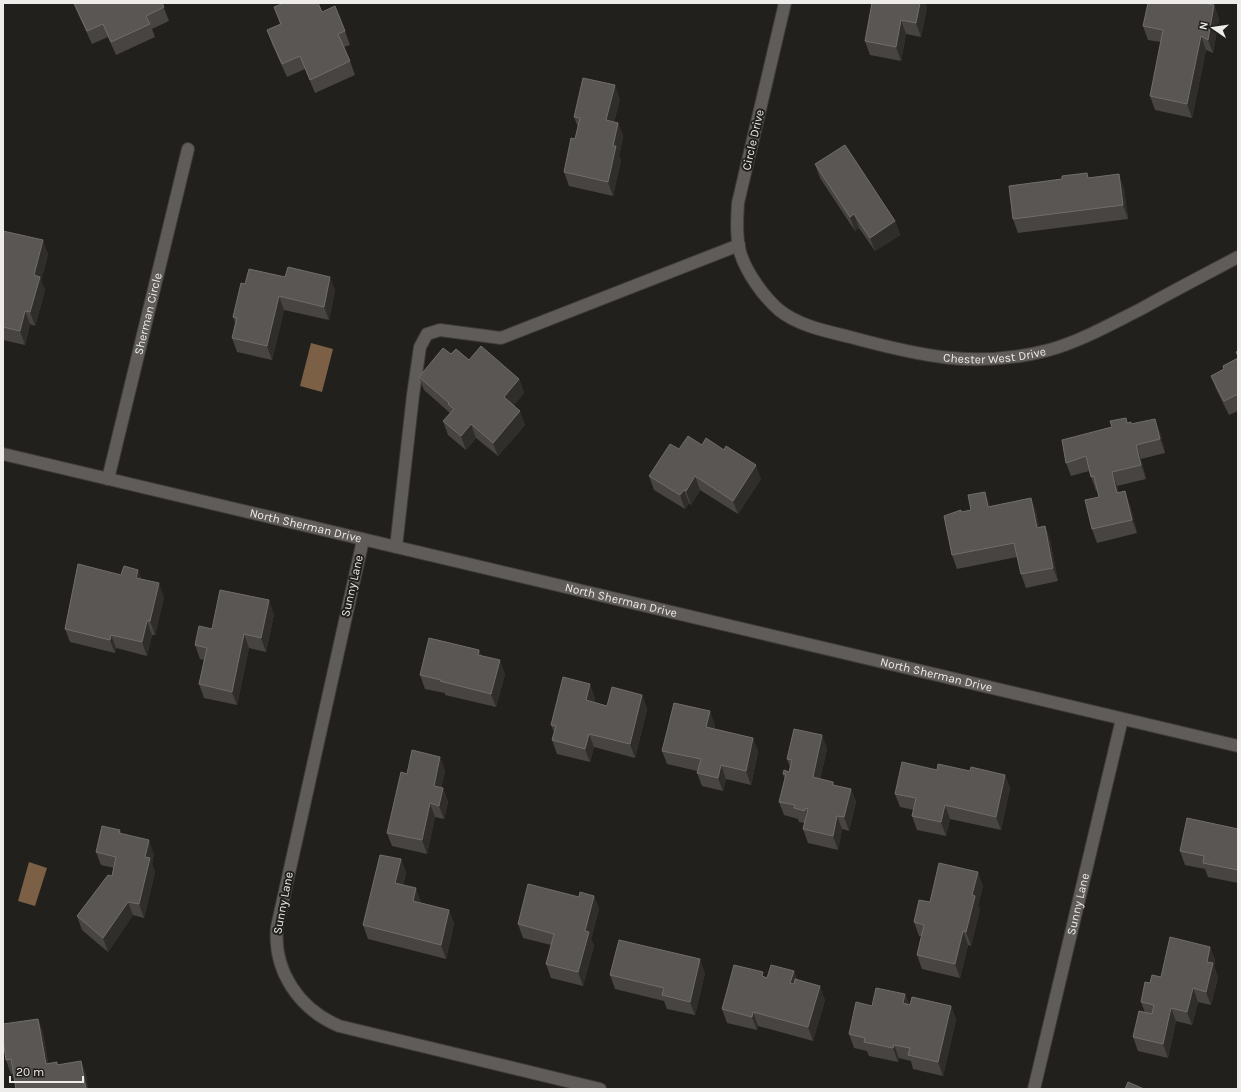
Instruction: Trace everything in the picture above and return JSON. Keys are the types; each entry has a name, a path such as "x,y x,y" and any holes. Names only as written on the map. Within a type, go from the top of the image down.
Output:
{"street":[{"name":"Circle Drive","path":"752,277 740,253 738,203 785,3"},
{"name":"Sherman Circle","path":"108,479 188,149"},
{"path":"396,547 413,395 420,347 427,334 440,330 501,338 739,245"},
{"name":"Chester West Drive","path":"752,277 768,298 780,310 794,319 820,330 923,356 947,359 992,359 1051,349 1094,333 1238,257"},
{"name":"North Sherman Drive","path":"3,454 1238,746"},
{"name":"Sunny Lane","path":"363,540 277,927 277,950 283,972 288,982 310,1009 339,1026 600,1089"},
{"name":"Sunny Lane","path":"1034,1089 1122,719"}],"shaded area":[{"path":"311,343 333,349 322,392 300,386"},
{"path":"29,862 47,868 35,906 18,901"}],"building":[{"path":"74,3 162,3 164,7 146,16 150,24 111,42 103,24 87,31"},
{"path":"284,3 318,3 322,12 335,6 345,31 338,34 350,61 310,80 300,56 282,64 267,30 281,24 274,7"},
{"path":"872,3 920,3 916,23 901,20 896,47 865,41"},
{"path":"1148,3 1203,3 1214,5 1208,40 1201,36 1187,104 1150,96 1163,30 1143,26"},
{"path":"583,78 615,85 606,120 618,123 613,146 616,146 608,182 564,172 571,138 575,139 580,118 574,117"},
{"path":"845,145 895,221 870,238 854,214 850,217 815,164"},
{"path":"1087,173 1088,178 1119,174 1123,205 1013,219 1009,186 1062,179 1062,176"},
{"path":"3,231 43,240 34,275 40,277 30,312 25,311 20,331 3,327"},
{"path":"288,267 330,277 324,307 279,296 267,346 232,338 237,318 233,317 241,283 245,284 249,269 285,277"},
{"path":"481,346 519,379 504,397 520,411 493,443 471,424 461,436 443,421 454,409 419,377 443,348 451,354 456,349 469,360"},
{"path":"1238,358 1238,394 1224,401 1211,376 1224,369 1223,366"},
{"path":"1126,418 1127,423 1131,422 1131,424 1155,419 1160,439 1136,445 1141,465 1112,472 1117,493 1125,491 1132,520 1092,529 1085,500 1099,497 1094,476 1091,477 1086,456 1066,463 1062,440 1112,427 1110,421"},
{"path":"688,436 702,445 706,438 724,450 726,446 756,465 733,501 695,476 686,491 684,490 680,495 649,476 670,444 679,449"},
{"path":"985,492 988,507 1031,498 1037,528 1045,526 1053,568 1021,574 1014,543 952,555 944,516 961,510 961,512 971,510 968,495"},
{"path":"78,564 121,575 124,566 138,570 136,578 159,583 150,621 147,621 142,642 111,635 110,640 65,629"},
{"path":"220,590 269,600 261,638 244,634 232,692 199,684 207,648 195,645 199,626 212,629"},
{"path":"429,638 479,650 478,655 500,660 491,694 420,675"},
{"path":"563,677 590,684 586,700 607,706 612,687 642,695 630,744 589,734 585,749 552,740 556,726 551,725"},
{"path":"674,703 710,711 706,727 753,738 746,771 721,765 718,778 697,773 701,759 662,751"},
{"path":"794,729 822,735 813,777 833,782 833,785 851,789 844,817 837,816 833,836 803,829 808,809 805,808 805,811 794,808 795,805 779,802 786,774 783,774 784,770 789,772 792,760 787,759"},
{"path":"412,750 440,757 434,786 443,788 439,806 430,803 422,840 387,833 401,772 407,774"},
{"path":"902,762 937,770 938,764 970,771 971,767 1005,775 996,817 945,805 941,822 912,816 916,798 895,794"},
{"path":"1187,818 1238,829 1238,870 1203,863 1204,856 1180,851"},
{"path":"102,826 120,830 119,833 149,840 145,857 150,858 139,904 128,902 103,938 77,916 108,875 112,876 116,857 96,852"},
{"path":"380,855 401,859 395,883 416,888 413,901 449,910 441,945 363,925"},
{"path":"939,863 978,872 972,895 975,896 966,932 963,931 955,964 917,955 924,925 914,922 919,900 930,902"},
{"path":"528,884 579,897 580,892 594,896 585,931 589,932 578,972 546,964 554,934 518,924"},
{"path":"1170,937 1210,947 1207,962 1213,963 1206,992 1193,988 1187,1012 1171,1008 1163,1044 1133,1037 1139,1011 1152,1014 1154,1005 1141,1002 1145,982 1150,983 1152,975 1161,977"},
{"path":"619,940 700,959 690,1002 662,995 664,988 610,975"},
{"path":"734,965 763,972 762,976 767,978 771,965 794,971 790,983 794,984 795,979 820,986 808,1027 753,1012 752,1017 722,1009"},
{"path":"876,988 905,994 903,1003 910,1005 912,997 951,1006 938,1062 908,1055 910,1048 894,1045 893,1048 864,1042 865,1038 849,1034 856,1002 872,1006"},
{"path":"38,1019 46,1064 57,1062 57,1065 81,1061 86,1089 16,1089 11,1059 6,1060 3,1039 3,1024"},
{"path":"1128,1082 1144,1089 1125,1089"}]}
